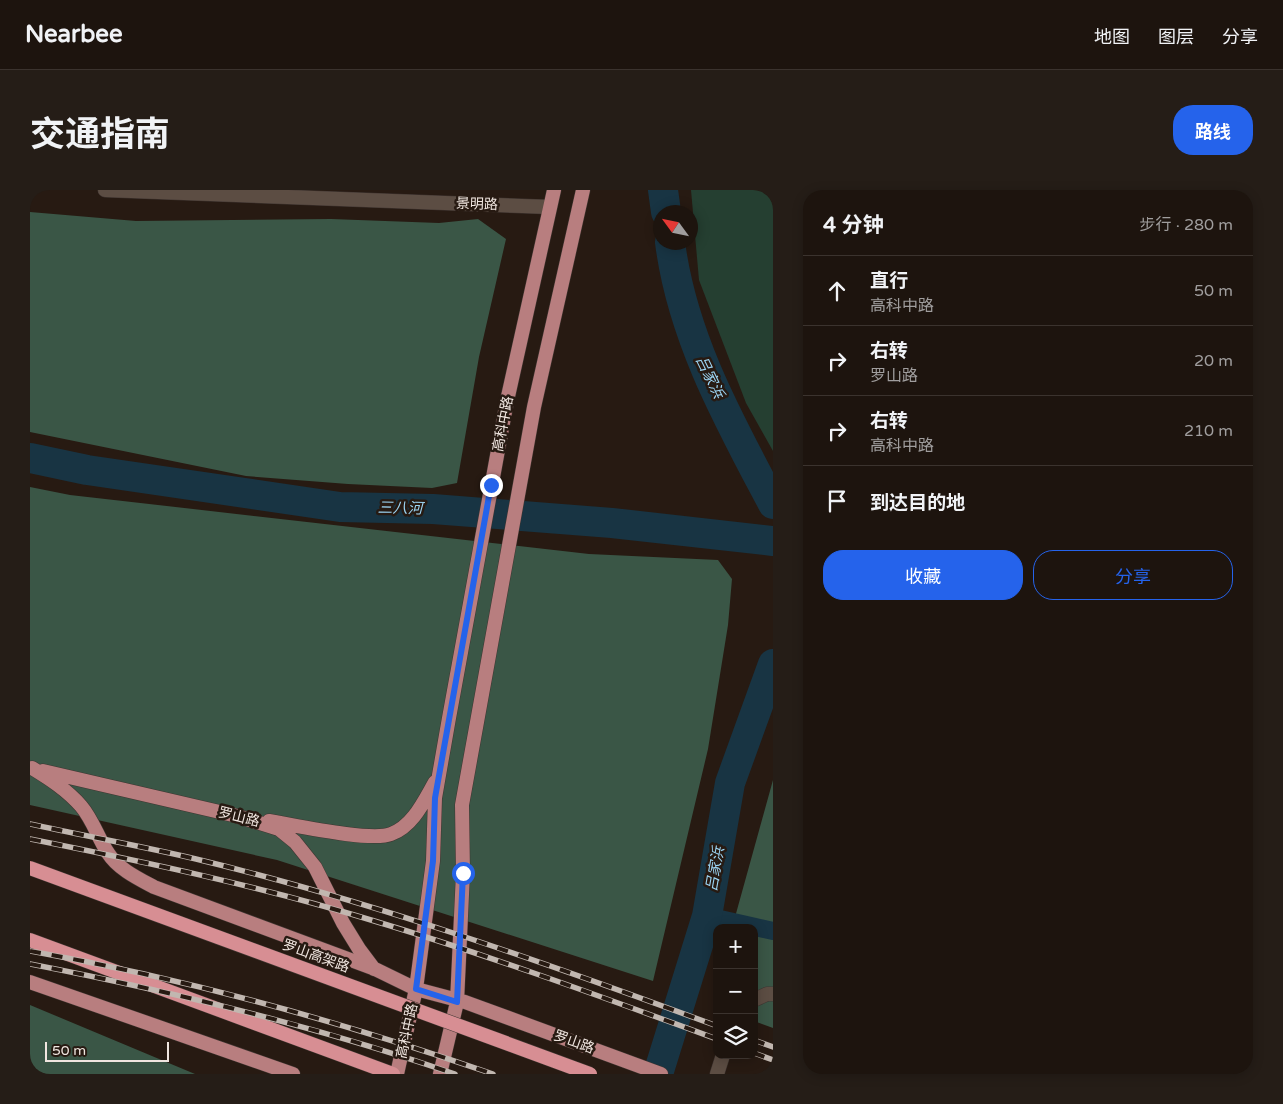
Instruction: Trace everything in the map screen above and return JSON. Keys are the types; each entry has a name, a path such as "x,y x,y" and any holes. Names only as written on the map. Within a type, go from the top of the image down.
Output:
{"highway":[{"name":"罗山高架路","path":"30,868 590,1074"},
{"path":"30,940 393,1074"}],"main road":[{"name":"高科中路","path":"397,1074 416,989 433,861 435,798 439,775 491,485 524,318 554,190"},
{"name":"高科中路","path":"440,1074 457,1002 463,873 462,805 550,333 583,190"},
{"name":"罗山路","path":"31,768 59,785 81,807 95,828 108,854 137,878 154,887 375,969 416,989 457,1002 465,1002 661,1074"},
{"name":"罗山路","path":"31,768 237,816 279,829 295,842 315,867 359,949 375,969"},
{"path":"237,816 373,837 391,834 406,824 420,809 439,775"},
{"path":"30,982 293,1074"}],"street":[{"name":"景明路","path":"105,190 550,206"},
{"path":"758,998 767,994 773,994"},
{"path":"717,1074 722,1059"}],"green space":[{"path":"691,190 773,190 773,451 746,403 699,280 696,250 698,250 698,205 692,205"},
{"path":"30,212 136,221 331,219 439,223 478,219 506,239 479,357 457,483 432,488 246,476 30,432"},
{"path":"30,487 70,495 589,554 718,560 732,579 728,625 708,749 653,981 277,860 30,805"},
{"path":"773,780 773,1028 758,1022 758,924 733,924"},
{"path":"30,1005 195,1074 30,1074"}],"waterway":[{"name":"吕家浜","path":"663,190 665,205"},
{"name":"吕家浜","path":"671,250 676,277 696,345 724,410 773,504"},
{"name":"三八河","path":"30,458 87,470 340,507 433,509 612,523 773,541"},
{"name":"吕家浜","path":"658,1074 707,916 730,783 773,664"},
{"name":"三八河","path":"707,916 773,931"}],"railway":[{"path":"30,824 196,859 328,894 524,957 713,1025"},
{"path":"30,839 202,875 329,908 415,933 502,962 713,1038"},
{"path":"30,951 147,975 264,1004 379,1037 493,1074"},
{"path":"30,964 138,986 244,1011 350,1040 455,1074"},
{"path":"758,1041 773,1047"},
{"path":"758,1054 773,1060"}],"route":[{"path":"463,873 457,1002 416,989 433,861 435,798 491,485"}]}
